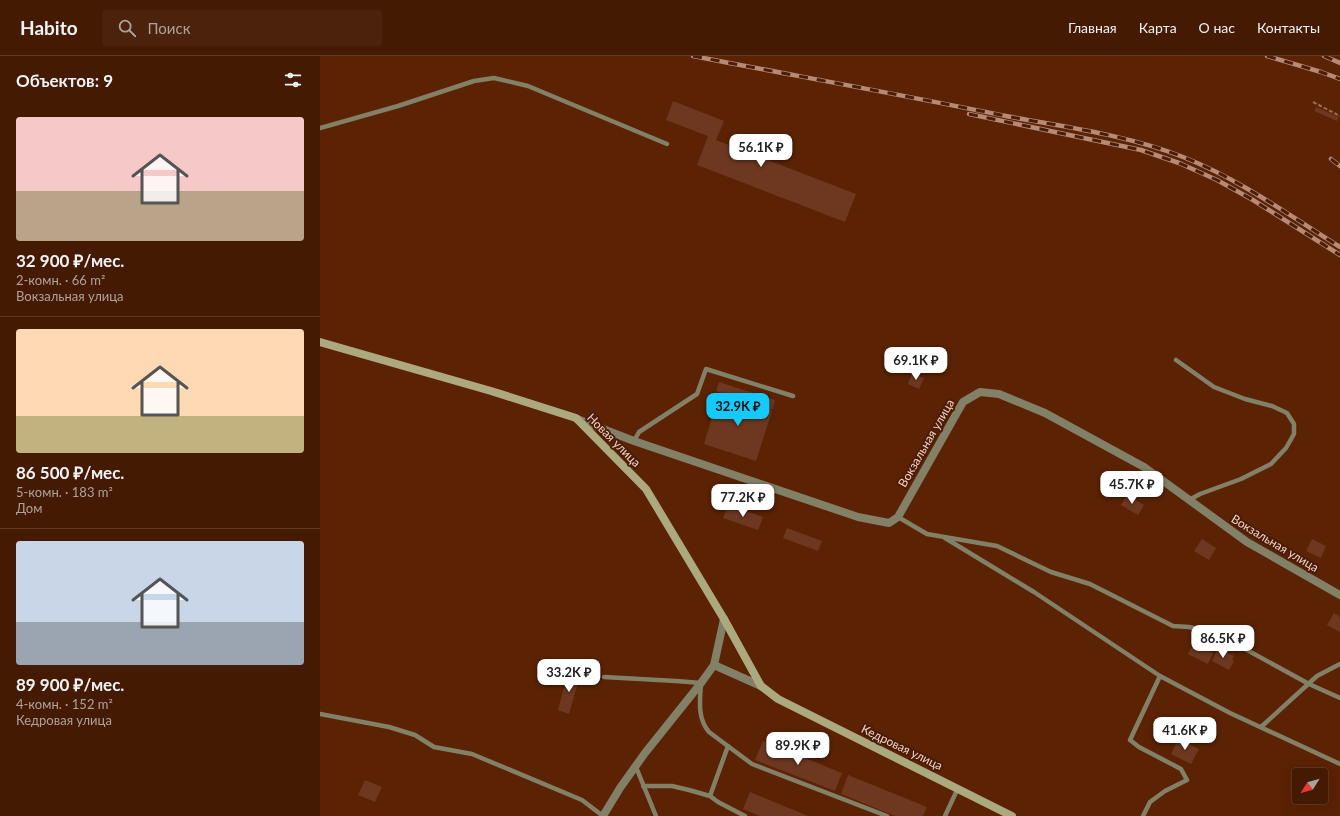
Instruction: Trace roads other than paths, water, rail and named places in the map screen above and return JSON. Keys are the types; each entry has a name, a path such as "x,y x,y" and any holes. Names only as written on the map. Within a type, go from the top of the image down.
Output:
{"street":[{"name":"Новая улица","path":"320,342 491,390 576,418 646,489 724,619 761,686"},
{"name":"Вокзальная улица","path":"898,516 963,402 980,392 999,394 1046,413 1144,467 1246,542 1340,595"},
{"path":"576,418 634,441 858,517 889,523 898,516"},
{"path":"603,816 620,788 645,753 714,665 724,619"},
{"path":"714,665 761,686"},
{"name":"Кедровая улица","path":"761,686 778,700 1012,816"}],"lane":[{"path":"320,128 398,106 474,81 494,78 528,86 666,144"},
{"path":"1176,360 1214,387 1245,399 1272,406 1287,413 1294,424 1294,434 1286,448 1271,464 1241,479 1188,500"},
{"path":"634,441 639,432 697,394 706,369 794,396"},
{"path":"898,516 927,534 997,546 1051,572 1090,584 1173,626 1189,627 1216,633 1309,684 1340,698"},
{"path":"942,536 1034,592 1160,676 1230,713 1340,764"},
{"path":"1261,727 1317,676 1340,664"},
{"path":"1143,816 1150,802 1165,791 1187,780 1181,769 1139,747 1130,740 1160,676"},
{"path":"604,677 701,683 700,706 703,725 709,732 752,764 887,816"},
{"path":"320,714 389,727 415,735 434,747 472,754 582,800 603,816"},
{"path":"710,796 728,746"},
{"path":"636,767 656,816"},
{"path":"643,786 672,786 710,796 718,802 745,816"},
{"path":"945,816 958,788"}],"railway":[{"path":"693,56 1096,132 1162,149 1204,166 1244,187 1340,247"},
{"path":"1267,56 1340,79"},
{"path":"1324,56 1340,63"},
{"path":"969,114 1141,150 1179,163 1217,180 1253,200 1340,255"},
{"path":"1331,159 1340,166"}]}
